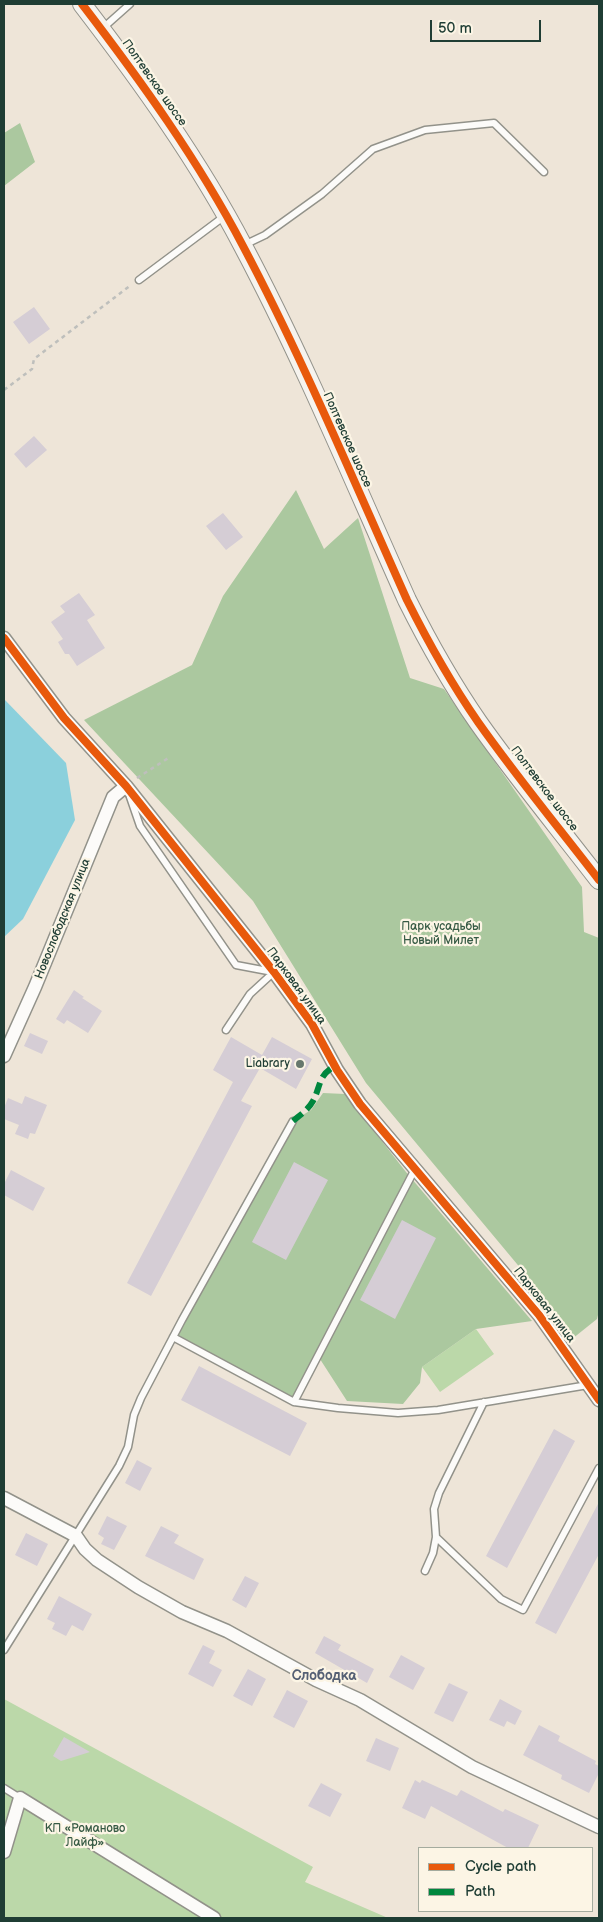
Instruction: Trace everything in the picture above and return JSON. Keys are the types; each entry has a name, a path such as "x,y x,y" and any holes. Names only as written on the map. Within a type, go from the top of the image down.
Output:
{"street":[{"name":"Полтевское шоссе","path":"82,4 162,112 203,176 243,246 285,329 424,635 450,680 479,723 599,880"},
{"name":"Парковая улица","path":"4,638 64,718 126,786 274,972 312,1024 337,1070 360,1104 534,1308 599,1400"},
{"name":"Новослободская улица","path":"4,1056 113,797 126,786"},
{"path":"4,1498 76,1536 85,1549 97,1560 146,1592 182,1612 227,1631 316,1680 360,1700 472,1766 599,1827"},
{"path":"4,1852 20,1798 214,1918"}],"lane":[{"path":"102,30 130,4"},
{"path":"243,246 266,235 322,194 373,149 426,130 494,123 544,172"},
{"path":"139,280 226,215"},
{"path":"126,786 140,826 236,966 274,972"},
{"path":"226,1030 250,994 274,972"},
{"path":"4,1650 119,1466 128,1447 134,1416 141,1398 173,1336 293,1121"},
{"path":"294,1402 415,1169"},
{"path":"173,1336 294,1402 338,1408 398,1413 438,1410 590,1385"},
{"path":"425,1571 433,1553 436,1537 434,1509 439,1493 484,1402"},
{"path":"436,1537 501,1599 523,1610 599,1468"},
{"path":"4,1788 20,1798"}],"path":[{"path":"4,390 32,369 34,359 139,280"},
{"path":"126,786 170,757"}],"green space":[{"path":"20,123 35,162 4,186 4,133"},
{"name":"Парк усадьбы Новый Милет","path":"296,490 324,549 358,518 410,678 444,689 582,887 584,932 599,938 599,1311 597,1319 572,1339 532,1282 366,1083 253,901 84,720 192,665 223,596"},
{"path":"323,1093 345,1094 406,1172 532,1321 476,1329 422,1367 420,1383 403,1404 347,1401 318,1356 294,1402 173,1337 293,1121 311,1110"},
{"path":"476,1329 494,1354 440,1392 422,1367"},
{"name":"КП «Романово Лайф»","path":"4,1699 313,1867 305,1882 388,1918 4,1918"}],"water":[{"path":"4,699 66,763 75,820 23,919 4,937"}],"building":[{"path":"34,307 50,329 29,344 13,322"},
{"path":"34,436 47,450 26,468 14,454"},
{"path":"223,513 243,537 226,550 206,526"},
{"path":"79,593 95,615 87,620 105,648 77,666 69,654 65,654 58,642 63,639 51,622 65,612 60,606"},
{"path":"74,990 84,997 82,998 102,1011 88,1033 67,1020 64,1024 56,1019"},
{"path":"30,1033 48,1041 42,1054 24,1046"},
{"path":"231,1037 262,1055 272,1037 312,1059 296,1089 260,1068 241,1101 252,1106 151,1296 127,1283 233,1082 213,1070"},
{"path":"25,1096 47,1105 35,1134 30,1133 28,1139 15,1134 19,1125 4,1119 4,1108 8,1098 22,1104"},
{"path":"294,1162 328,1180 286,1260 252,1242"},
{"path":"11,1170 45,1188 33,1211 4,1195 4,1184"},
{"path":"402,1220 436,1238 395,1319 360,1300"},
{"path":"199,1366 307,1423 290,1456 181,1400"},
{"path":"554,1429 575,1441 507,1568 486,1556"},
{"path":"137,1460 152,1468 140,1491 125,1483"},
{"path":"599,1502 599,1554 556,1634 535,1623"},
{"path":"107,1516 127,1526 114,1550 101,1544 104,1538 98,1534"},
{"path":"161,1526 179,1535 174,1543 204,1559 194,1580 145,1556"},
{"path":"26,1533 48,1544 37,1566 15,1555"},
{"path":"245,1576 259,1583 246,1608 232,1600"},
{"path":"59,1596 92,1614 83,1631 72,1625 66,1636 52,1629 55,1623 47,1619"},
{"path":"324,1636 341,1645 338,1650 374,1669 367,1683 315,1653"},
{"path":"203,1645 215,1651 209,1663 222,1670 213,1687 188,1674"},
{"path":"401,1655 425,1668 413,1690 389,1677"},
{"path":"248,1669 266,1679 252,1706 233,1696"},
{"path":"449,1683 468,1692 453,1722 434,1713"},
{"path":"287,1690 308,1701 294,1728 273,1717"},
{"path":"500,1699 522,1711 515,1725 507,1721 504,1727 489,1720"},
{"path":"539,1725 560,1736 558,1741 596,1761 595,1764 599,1766 599,1773 589,1793 561,1779 562,1775 523,1755"},
{"path":"64,1737 90,1752 61,1761 53,1756"},
{"path":"376,1738 399,1748 390,1771 366,1761"},
{"path":"415,1780 420,1783 422,1780 457,1796 461,1790 503,1812 505,1809 539,1825 528,1847 506,1847 431,1806 425,1819 402,1808"},
{"path":"321,1783 342,1794 330,1817 308,1806"}],"marked path":[{"path":"293,1121 311,1104 323,1077 335,1066"}],"cycle path":[{"path":"82,4 168,122 226,214 308,377 407,600 449,677 492,742 599,880"},
{"path":"4,638 64,718 126,786 274,972 312,1024 337,1070 360,1104 539,1315 599,1400"}],"place":[{"name":"Liabrary","path":"300,1064"}],"district":[{"name":"Слободка","path":"324,1676"}]}
